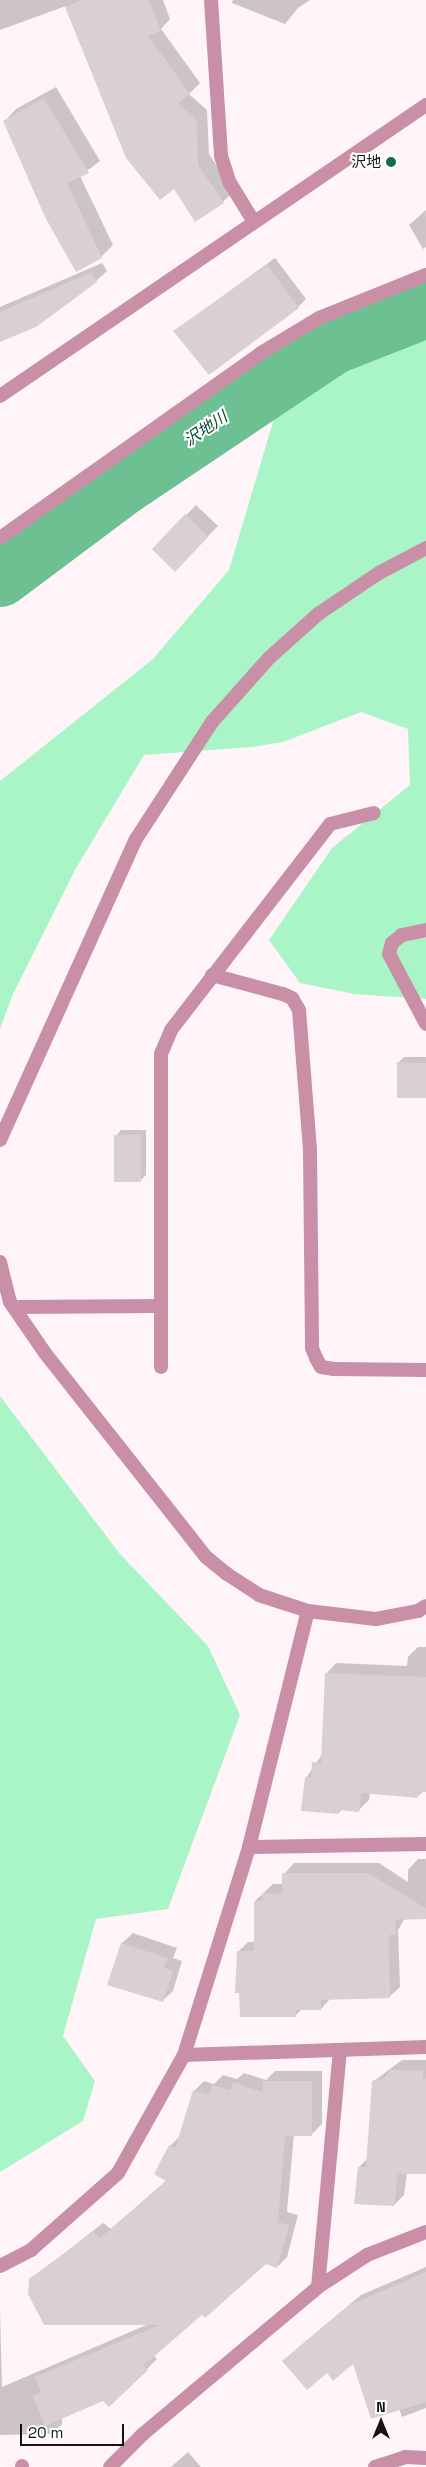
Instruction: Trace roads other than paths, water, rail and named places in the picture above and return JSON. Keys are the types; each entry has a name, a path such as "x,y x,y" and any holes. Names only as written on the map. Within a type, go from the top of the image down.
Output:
{"street":[{"path":"211,0 221,156 230,183 254,222"},
{"path":"0,396 426,105"},
{"path":"0,538 261,353 319,318 426,275"},
{"path":"0,1140 136,839 212,722 269,658 318,614 379,573 426,548"},
{"path":"161,1367 161,1054 171,1030 330,824 374,813"},
{"path":"426,930 402,935 392,943 389,954 426,1024"},
{"path":"212,975 283,994 292,998 299,1010 310,1151 312,1348 316,1358 322,1366 334,1369 426,1370"},
{"path":"0,1262 14,1307 45,1353 206,1557 259,1595 308,1611 376,1619 418,1611 426,1606"},
{"path":"14,1307 160,1306"},
{"path":"0,2266 31,2250 118,2173 184,2055 249,1847 308,1611"},
{"path":"249,1847 426,1844"},
{"path":"184,2055 426,2047"},
{"path":"318,2287 340,2050"},
{"path":"110,2467 143,2434 318,2287 367,2255 426,2232"},
{"path":"375,2467 405,2457 426,2458"}],"waterway":[{"name":"沢地川","path":"0,576 123,484 332,344 426,307"}],"place":[{"name":"沢地","path":"391,162"}]}
